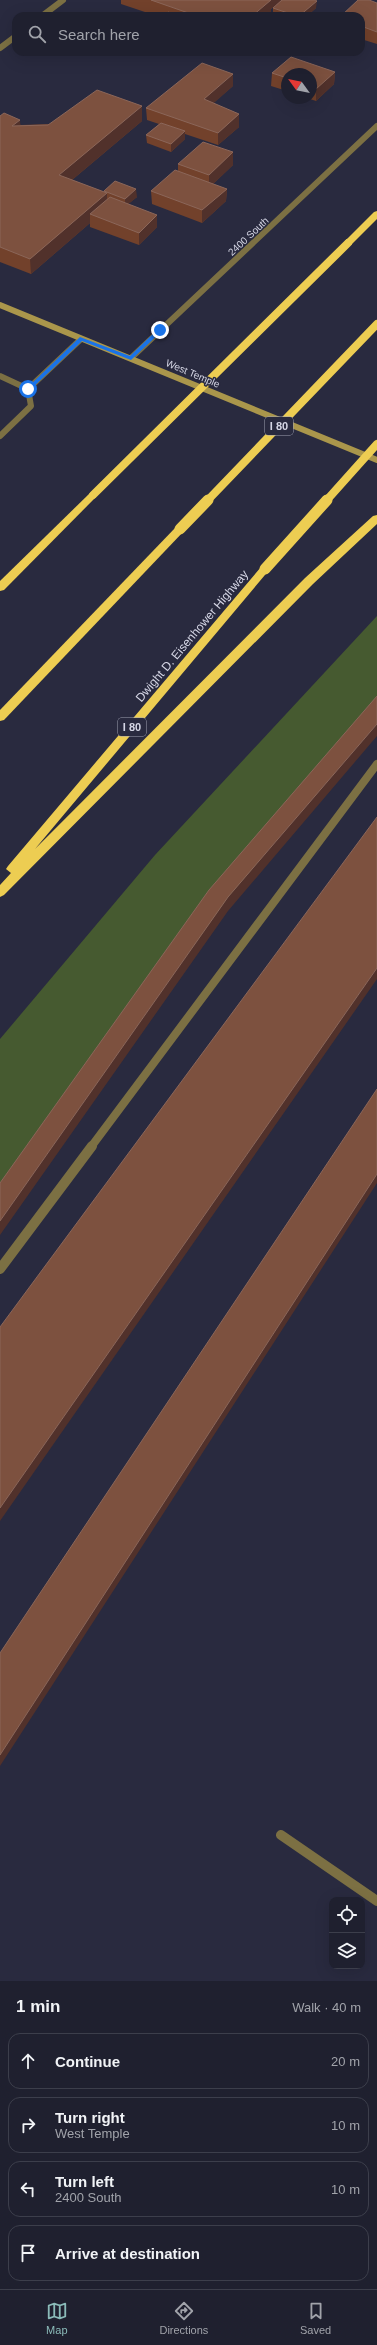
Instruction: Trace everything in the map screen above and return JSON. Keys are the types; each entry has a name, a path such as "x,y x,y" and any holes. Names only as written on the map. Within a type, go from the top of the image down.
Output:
{"highway":[{"path":"0,587 377,214"},
{"name":"I 80","path":"0,717 377,324"},
{"name":"Dwight D. Eisenhower Highway","path":"0,884 265,569 377,444"},
{"path":"0,892 309,581 377,518"}],"street":[{"path":"47,12 63,0"},
{"path":"1,46 12,39"},
{"name":"2400 South","path":"131,358 377,126"},
{"name":"West Temple","path":"0,305 377,460"},
{"path":"28,389 81,338"},
{"path":"0,376 28,389"},
{"path":"0,436 31,406 28,389"},
{"path":"0,1269 377,764"},
{"path":"281,1835 377,1901"}],"green space":[{"path":"377,616 377,708 0,1197 0,1039 155,855"}],"building":[{"path":"151,0 271,0 257,12 186,12"},
{"path":"282,0 317,1 304,12 285,12 273,8"},
{"path":"358,0 369,0 377,3 377,32 365,28 365,12 345,12"},
{"path":"291,57 335,72 317,88 317,68 281,68 281,76 272,73"},
{"path":"202,63 233,74 204,99 239,114 218,133 146,108"},
{"path":"97,90 142,106 59,175 107,193 30,259 0,247 0,116 4,113 20,120 12,126 48,125"},
{"path":"161,123 185,131 171,144 146,135"},
{"path":"203,142 233,152 209,175 178,164"},
{"path":"175,170 227,189 202,210 151,191"},
{"path":"115,181 136,189 125,199 104,191"},
{"path":"110,197 157,215 139,233 90,214"},
{"path":"377,696 377,724 228,897 0,1221 0,1183 209,890"},
{"path":"377,817 377,968 0,1508 0,1327"},
{"path":"377,1089 377,1174 0,1755 0,1653"}],"route":[{"path":"28,389 81,338 131,358 160,330"}]}
